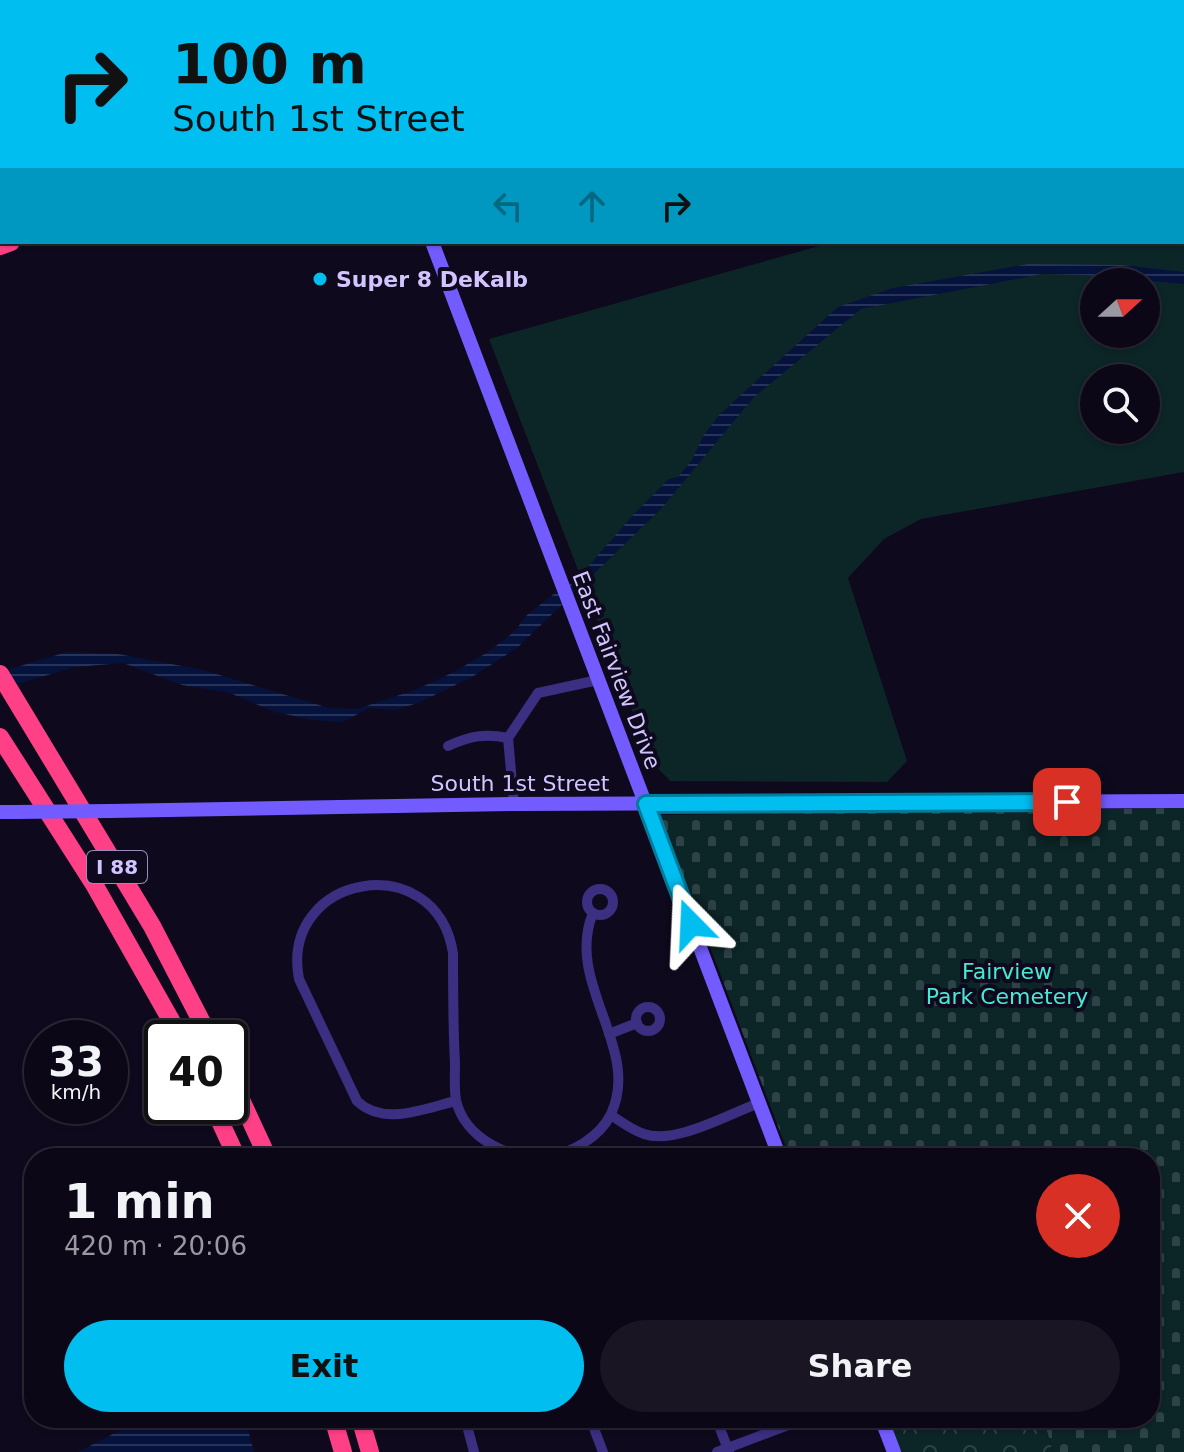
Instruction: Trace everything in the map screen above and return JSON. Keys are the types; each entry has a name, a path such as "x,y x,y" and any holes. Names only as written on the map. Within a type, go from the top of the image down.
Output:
{"highway":[{"name":"I 88","path":"1,675 152,926 201,1020"},
{"name":"I 88","path":"0,737 95,886 171,1020"},
{"path":"248,1115 263,1148"},
{"path":"221,1124 232,1148"},
{"path":"336,1428 343,1452"},
{"path":"363,1428 370,1452"}],"street":[{"name":"East Fairview Drive","path":"433,244 776,1148"},
{"path":"514,804 508,738 538,693 598,680"},
{"path":"448,746 478,735 508,738"},
{"name":"South 1st Street","path":"8,812 514,804 1184,801"},
{"path":"456,1101 390,1115 363,1108 345,1081 299,979 297,962 299,940 306,925 320,906 334,896 373,884 390,886 424,900 438,915 448,932 453,953 456,1101 469,1124 487,1141 500,1148"},
{"path":"574,1148 611,1115 619,1073 589,973 586,929 593,913"},
{"path":"609,1034 637,1023"},
{"path":"611,1115 642,1134 662,1137 687,1131 759,1103"},
{"path":"468,1428 474,1452"},
{"path":"594,1428 603,1452"},
{"path":"718,1428 724,1451 782,1428"},
{"path":"885,1428 894,1452"}],"green space":[{"path":"826,244 1184,244 1184,472 921,519 884,539 848,578 907,761 887,782 670,781 652,762 489,339"},
{"name":"Fairview Park Cemetery","path":"1184,808 1184,1452 1053,1452 1046,1428 1160,1428 1160,1148 786,1148 660,815"},
{"path":"892,1428 1046,1428 1053,1452 901,1452"}],"water":[{"path":"1028,264 1149,268 1080,268 1080,275 1042,274 861,309 754,397 661,509 517,648 472,677 418,703 395,710 370,708 342,722 313,720 275,712 230,693 182,685 123,663 75,667 0,689 0,672 67,652 118,654 203,670 329,708 357,709 415,690 488,652 514,632 527,615 586,569 669,479 678,477 720,414 838,307 893,288"},
{"path":"1160,269 1184,272 1184,284 1160,282"},
{"path":"125,1428 248,1428 254,1452 78,1452"}],"place":[{"name":"Super 8 DeKalb","path":"320,279"}],"route":[{"path":"691,924 646,804 1067,802"}]}
